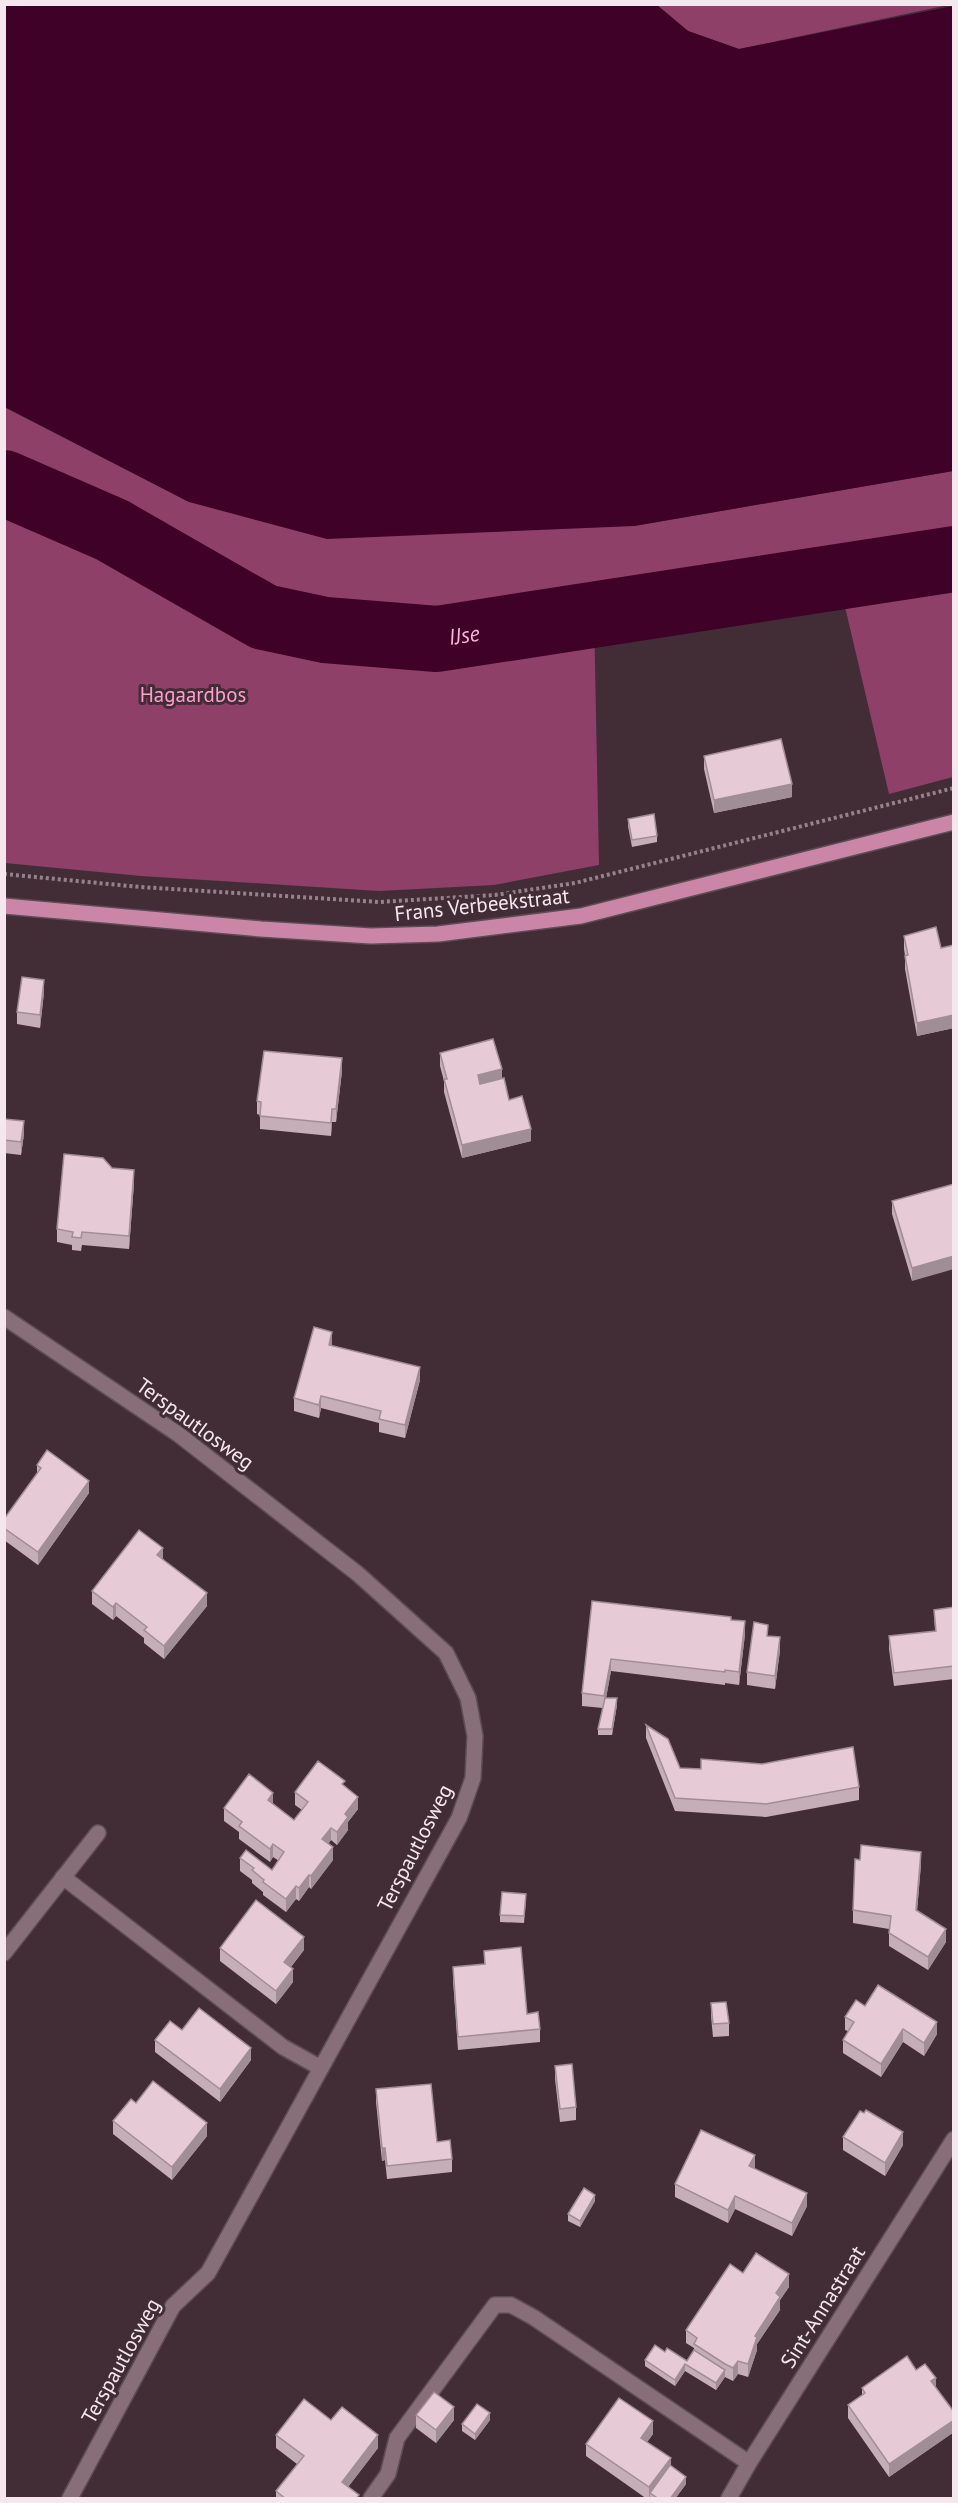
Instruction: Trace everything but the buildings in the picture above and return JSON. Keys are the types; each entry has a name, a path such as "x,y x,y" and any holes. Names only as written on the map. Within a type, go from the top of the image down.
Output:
{"main road":[{"name":"Frans Verbeekstraat","path":"4,906 272,930 371,936 438,934 581,916 954,822"}],"street":[{"name":"Terspautlosweg","path":"4,1317 178,1434 358,1574 446,1653 468,1698 475,1736 473,1779 459,1818 208,2273 173,2306 70,2499"},
{"path":"4,1953 98,1833"},
{"path":"63,1877 283,2047 321,2068"},
{"name":"Sint-Annastraat","path":"729,2499 749,2463 954,2139"},
{"path":"371,2499 388,2474 397,2438 495,2305 511,2305 533,2317 749,2463"}],"path":[{"name":"Frans Verbeekstraat","path":"4,874 140,887 379,902 495,895 575,883 954,788"}],"green space":[{"path":"953,4 739,49 688,31 657,5"},
{"name":"Hagaardbos","path":"4,407 189,502 634,526 953,471 953,777 889,794 838,577 594,615 599,865 494,885 379,891 141,876 5,863"}],"shaded area":[{"path":"4,5 657,5 688,31 739,49 953,6 953,471 634,526 327,539 189,502 5,407"}],"waterway":[{"name":"IJse","path":"4,483 112,530 264,617 325,630 437,639 954,559"}]}
